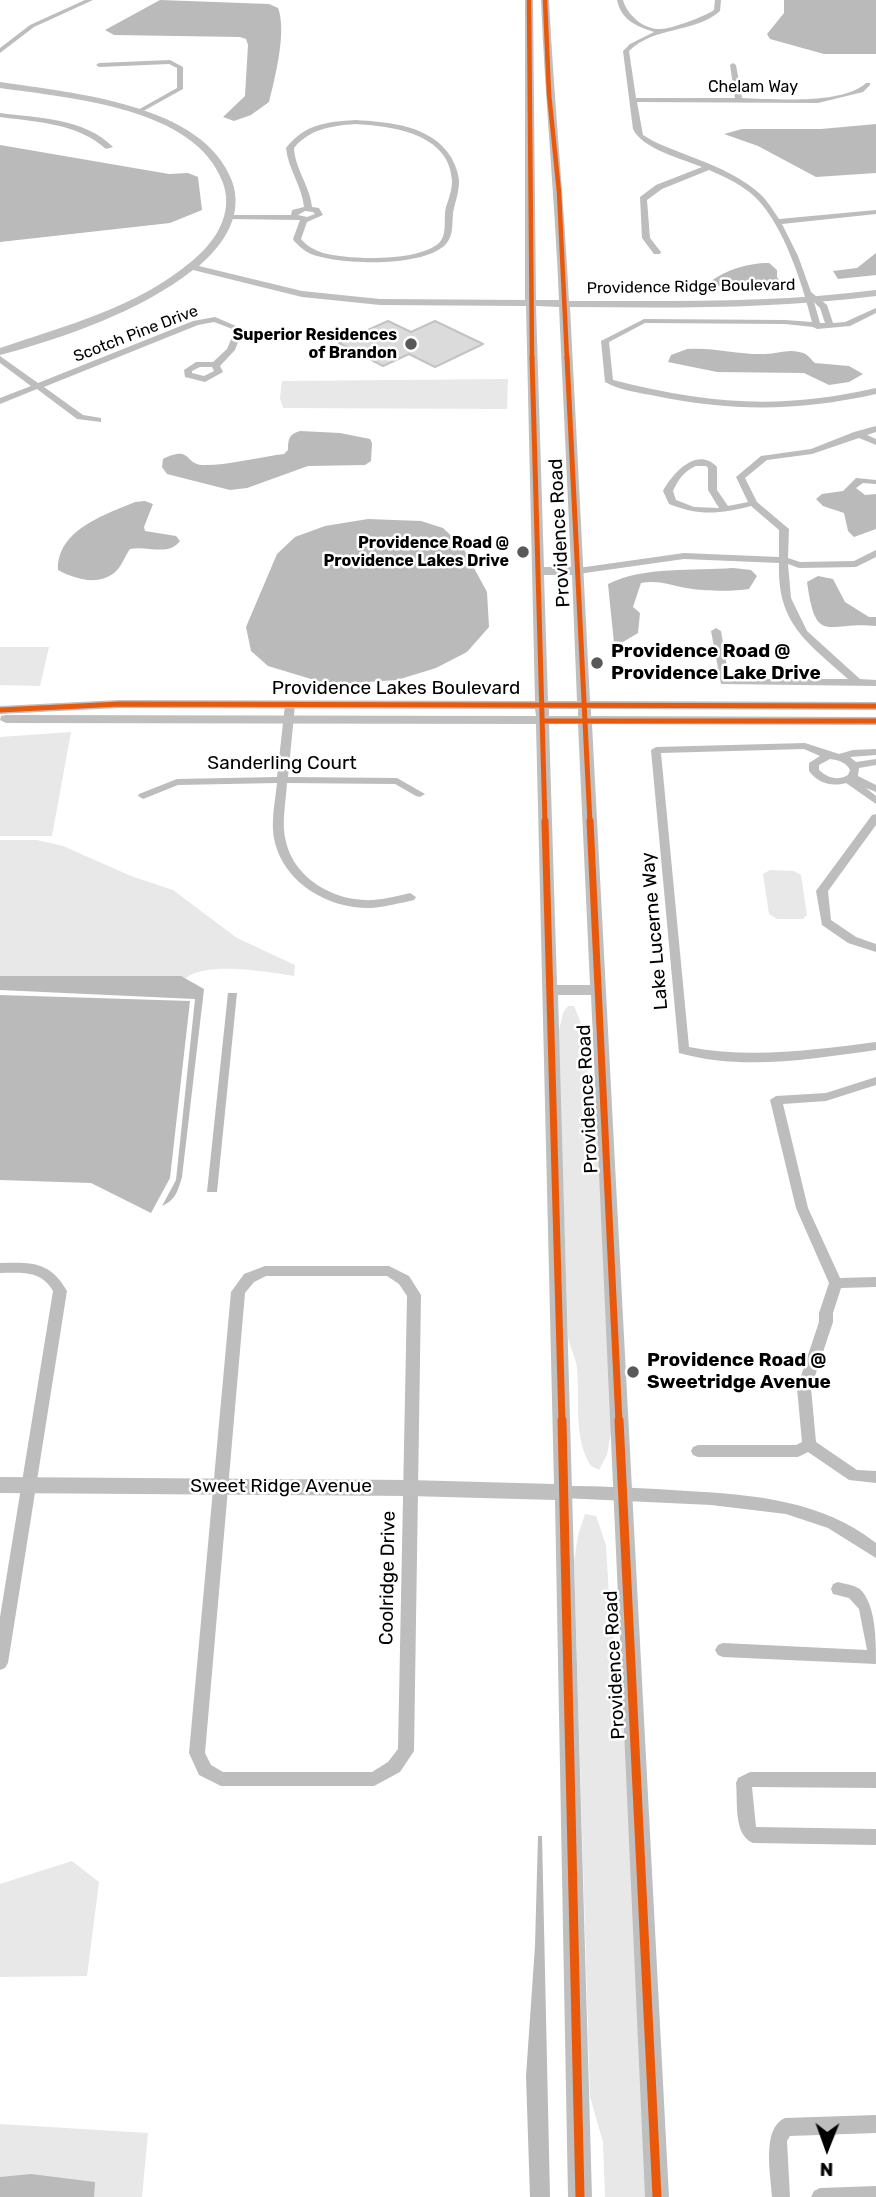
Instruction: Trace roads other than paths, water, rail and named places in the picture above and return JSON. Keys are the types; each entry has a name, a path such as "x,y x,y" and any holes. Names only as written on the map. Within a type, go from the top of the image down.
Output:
{"main road":[{"name":"Providence Road","path":"529,0 528,190 580,2197"},
{"name":"Providence Road","path":"545,0 549,94 559,192 657,2197"},
{"path":"0,85 95,101 138,112 180,130 211,153 228,178 231,214 215,244 192,267 152,292 0,352"},
{"path":"530,94 549,94"},
{"name":"Providence Ridge Boulevard","path":"192,267 302,294 352,300 564,299 726,305 876,293"},
{"name":"Providence Ridge Boulevard","path":"813,298 876,286"},
{"path":"538,571 578,571"},
{"name":"Providence Lakes Boulevard","path":"0,710 93,705 876,706"},
{"name":"Providence Lakes Boulevard","path":"0,720 876,721"},
{"path":"549,990 598,990"},
{"name":"Sweet Ridge Avenue","path":"0,1485 563,1492"}],"street":[{"path":"0,51 32,26 90,0"},
{"path":"620,0 621,10 626,18 661,32"},
{"path":"718,0 717,11 709,17 661,32 630,45 626,51 640,136 740,183 767,204 813,298 817,327"},
{"path":"99,65 170,62 180,67 180,89 138,112"},
{"path":"733,65 739,101"},
{"name":"Chelam Way","path":"633,100 818,101 861,90 868,84"},
{"path":"0,115 78,128 103,139 109,147"},
{"path":"231,214 298,217 319,215 316,210 308,209 308,194 292,161 290,148 302,134 326,125 376,124 419,133 441,148 456,178 447,236 439,246 418,254 364,258 310,250 297,239 298,217"},
{"path":"657,252 646,238 643,199 659,187 707,168"},
{"path":"776,222 876,212"},
{"path":"813,298 824,307 830,326"},
{"path":"876,310 847,324 817,327 785,322 644,321 605,341 609,382 686,400 741,407 832,403 876,391"},
{"name":"Scotch Pine Drive","path":"0,401 196,323 215,320 239,329 237,338 224,360 215,365"},
{"path":"0,359 80,417 98,420"},
{"path":"857,682 803,633 786,598 783,529 753,503 740,477 764,458 812,451 876,429"},
{"path":"857,434 876,442"},
{"path":"726,510 713,496 713,467 703,462 683,467 677,473 668,491 672,502 690,510 713,513 726,510 753,503"},
{"path":"578,571 684,556 785,560 799,565 856,564 876,553"},
{"path":"716,631 725,682 876,682"},
{"path":"290,705 277,840 282,855 305,883 322,893 370,904 410,897"},
{"name":"Lake Lucerne Way","path":"876,751 835,757 806,746 656,750 683,1050 708,1056 788,1059 876,1046"},
{"name":"Lake Lucerne Way","path":"792,747 818,760"},
{"path":"876,762 851,775 828,781 817,775 813,767 818,760 835,757 851,775 876,801"},
{"path":"851,775 876,789"},
{"name":"Sanderling Court","path":"144,796 177,782 281,780 397,781 420,794"},
{"path":"876,817 821,891 826,922 852,940 876,948"},
{"path":"809,1445 804,1388 836,1283 802,1208 776,1100 827,1097 876,1081"},
{"path":"0,1268 37,1269 54,1277 60,1291 0,1663"},
{"name":"Coolridge Drive","path":"265,1271 389,1271 404,1280 414,1295 406,1751 394,1767 374,1779 221,1779 205,1770 197,1753 220,1486 238,1292 249,1278 265,1271"},
{"path":"836,1283 876,1282"},
{"path":"698,1451 798,1451 809,1445"},
{"path":"809,1445 854,1476 876,1477"},
{"path":"563,1492 769,1502 825,1520 876,1552"},
{"path":"723,1650 876,1656 866,1606 854,1593 838,1589"},
{"path":"876,1780 750,1779 744,1783 748,1830 753,1835 876,1838"},
{"path":"781,2197 778,2139 785,2127 876,2124"},
{"path":"820,2197 876,2195"}],"place":[{"name":"Superior Residences of Brandon","path":"411,344"},
{"name":"Providence Road @ Providence Lakes Drive","path":"523,552"},
{"name":"Providence Road @ Providence Lake Drive","path":"597,663"},
{"name":"Providence Road @ Sweetridge Avenue","path":"633,1372"}]}
